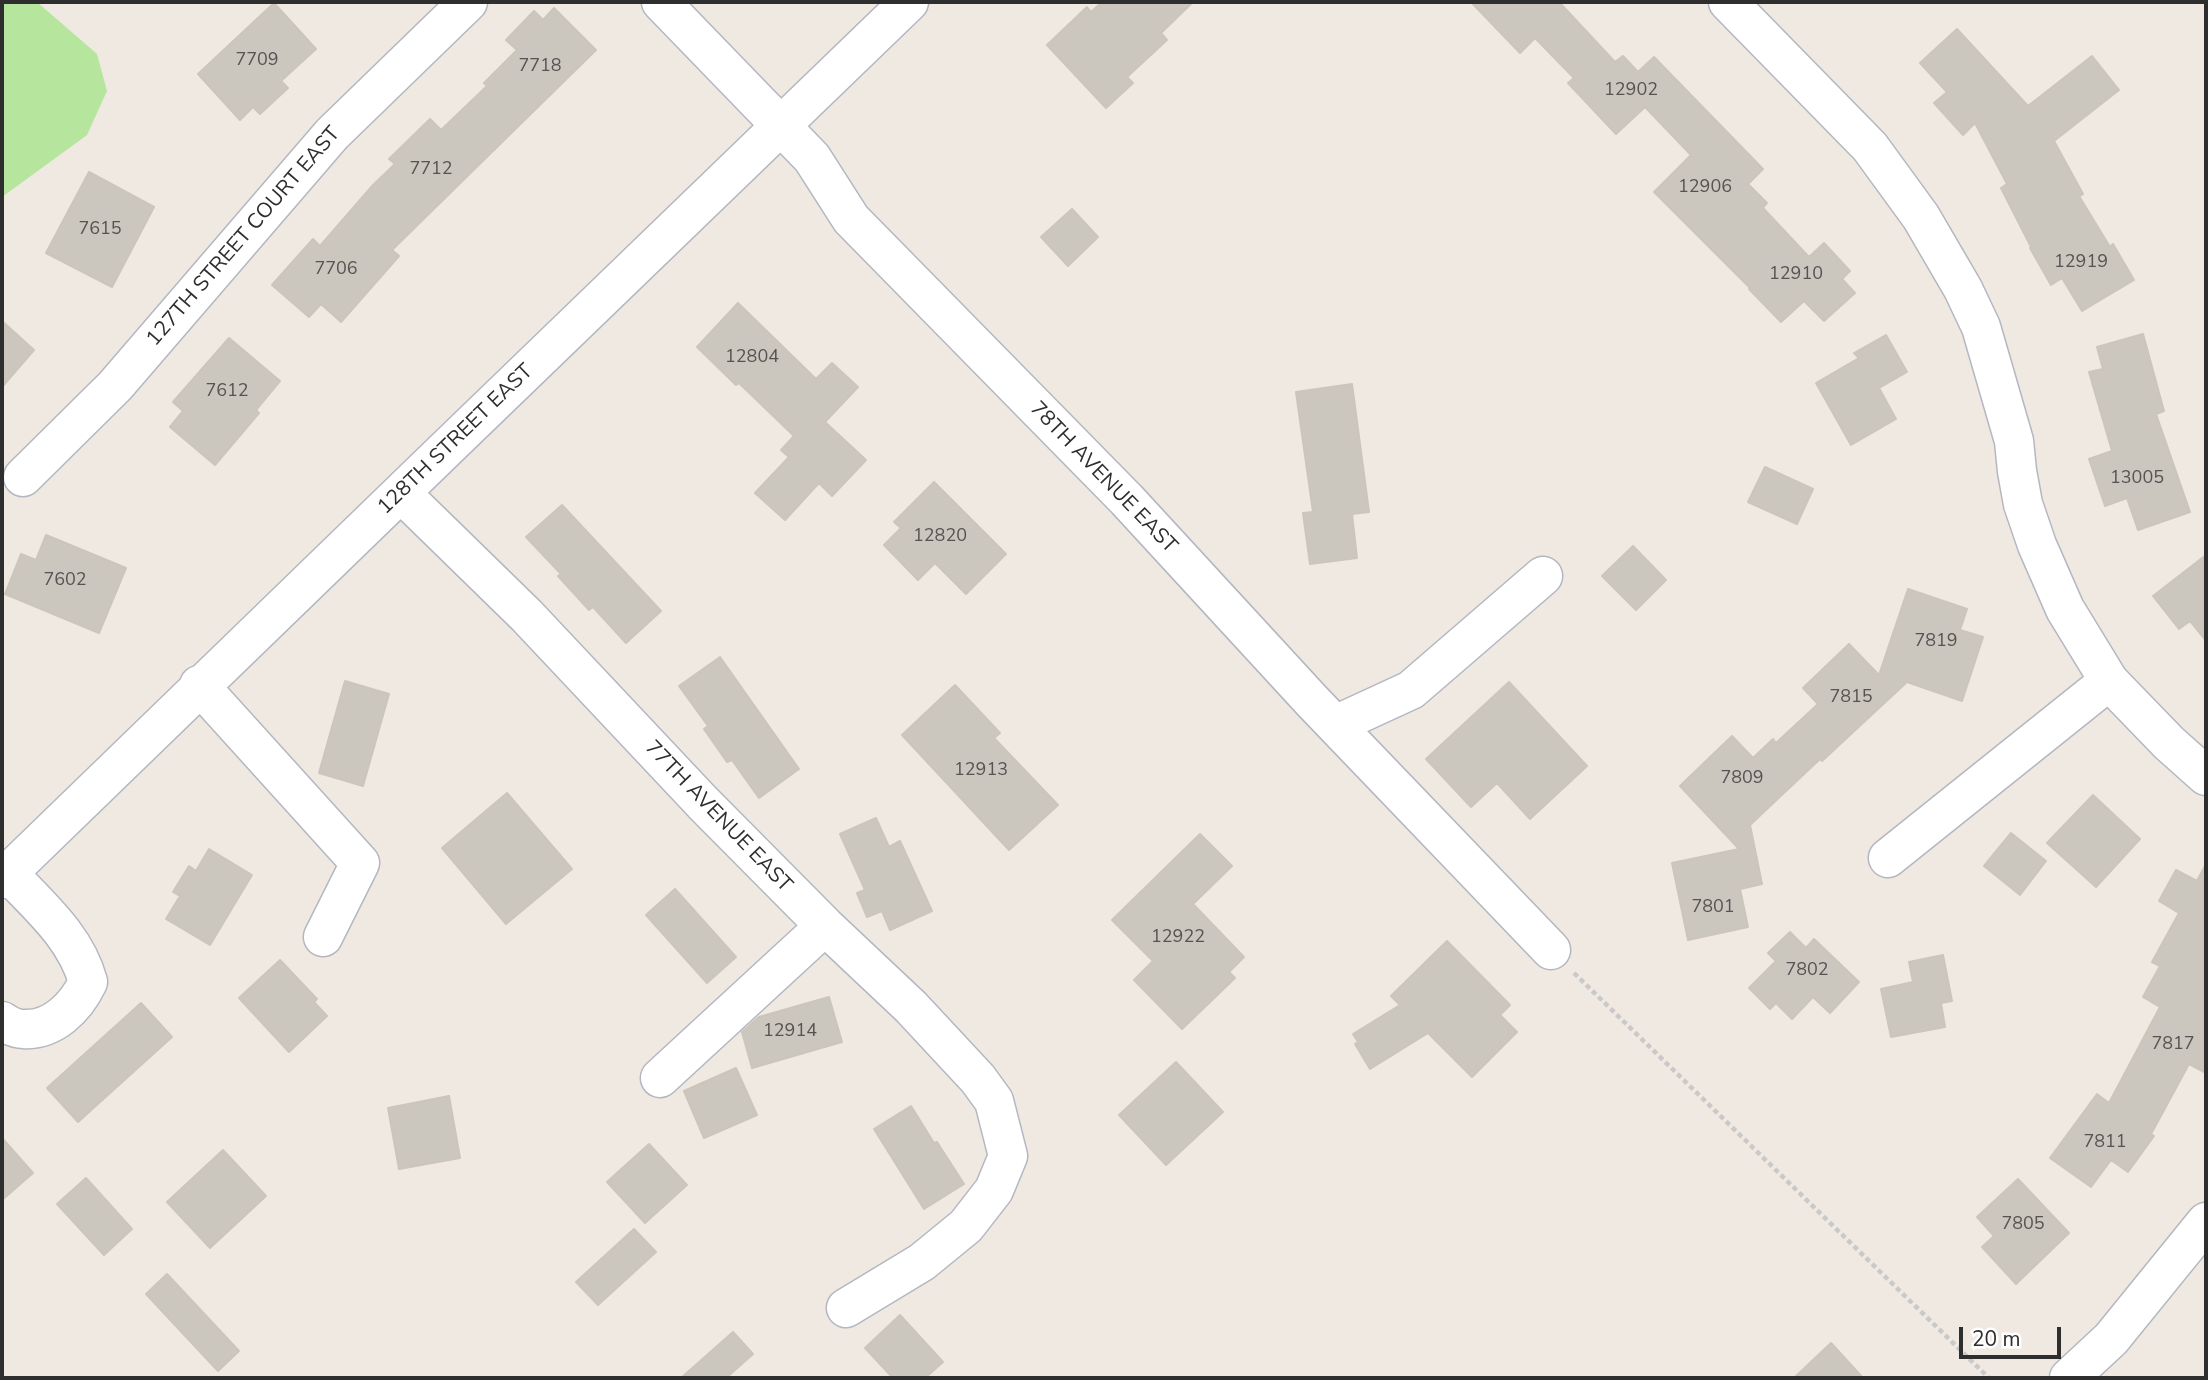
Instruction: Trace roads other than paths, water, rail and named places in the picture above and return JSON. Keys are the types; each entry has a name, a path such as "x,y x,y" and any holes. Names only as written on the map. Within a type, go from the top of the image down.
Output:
{"street":[{"name":"127TH STREET COURT EAST","path":"23,477 115,386 332,134 468,2"},
{"name":"78TH AVENUE EAST","path":"662,2 813,158 851,219 1127,500 1335,725 1551,950"},
{"name":"128TH STREET EAST","path":"5,876 199,685 909,2"},
{"path":"1727,2 1870,147 1921,217 1963,289 1981,327 2014,441 2024,504 2037,545 2064,609 2109,681 2169,743 2206,776"},
{"name":"77TH AVENUE EAST","path":"401,493 527,616 703,803 825,926 911,1007 978,1079 994,1101 1008,1156 993,1190 966,1226 922,1262 846,1308"},
{"path":"1335,725 1411,690 1544,576"},
{"path":"1888,858 2109,681"},
{"path":"199,685 360,863 323,937"},
{"path":"2,1021 20,1030 41,1028 63,1016 79,1000 88,982 82,962 65,934 5,876"},
{"path":"660,1077 825,926"},
{"path":"2069,1378 2111,1339 2206,1222"}]}
